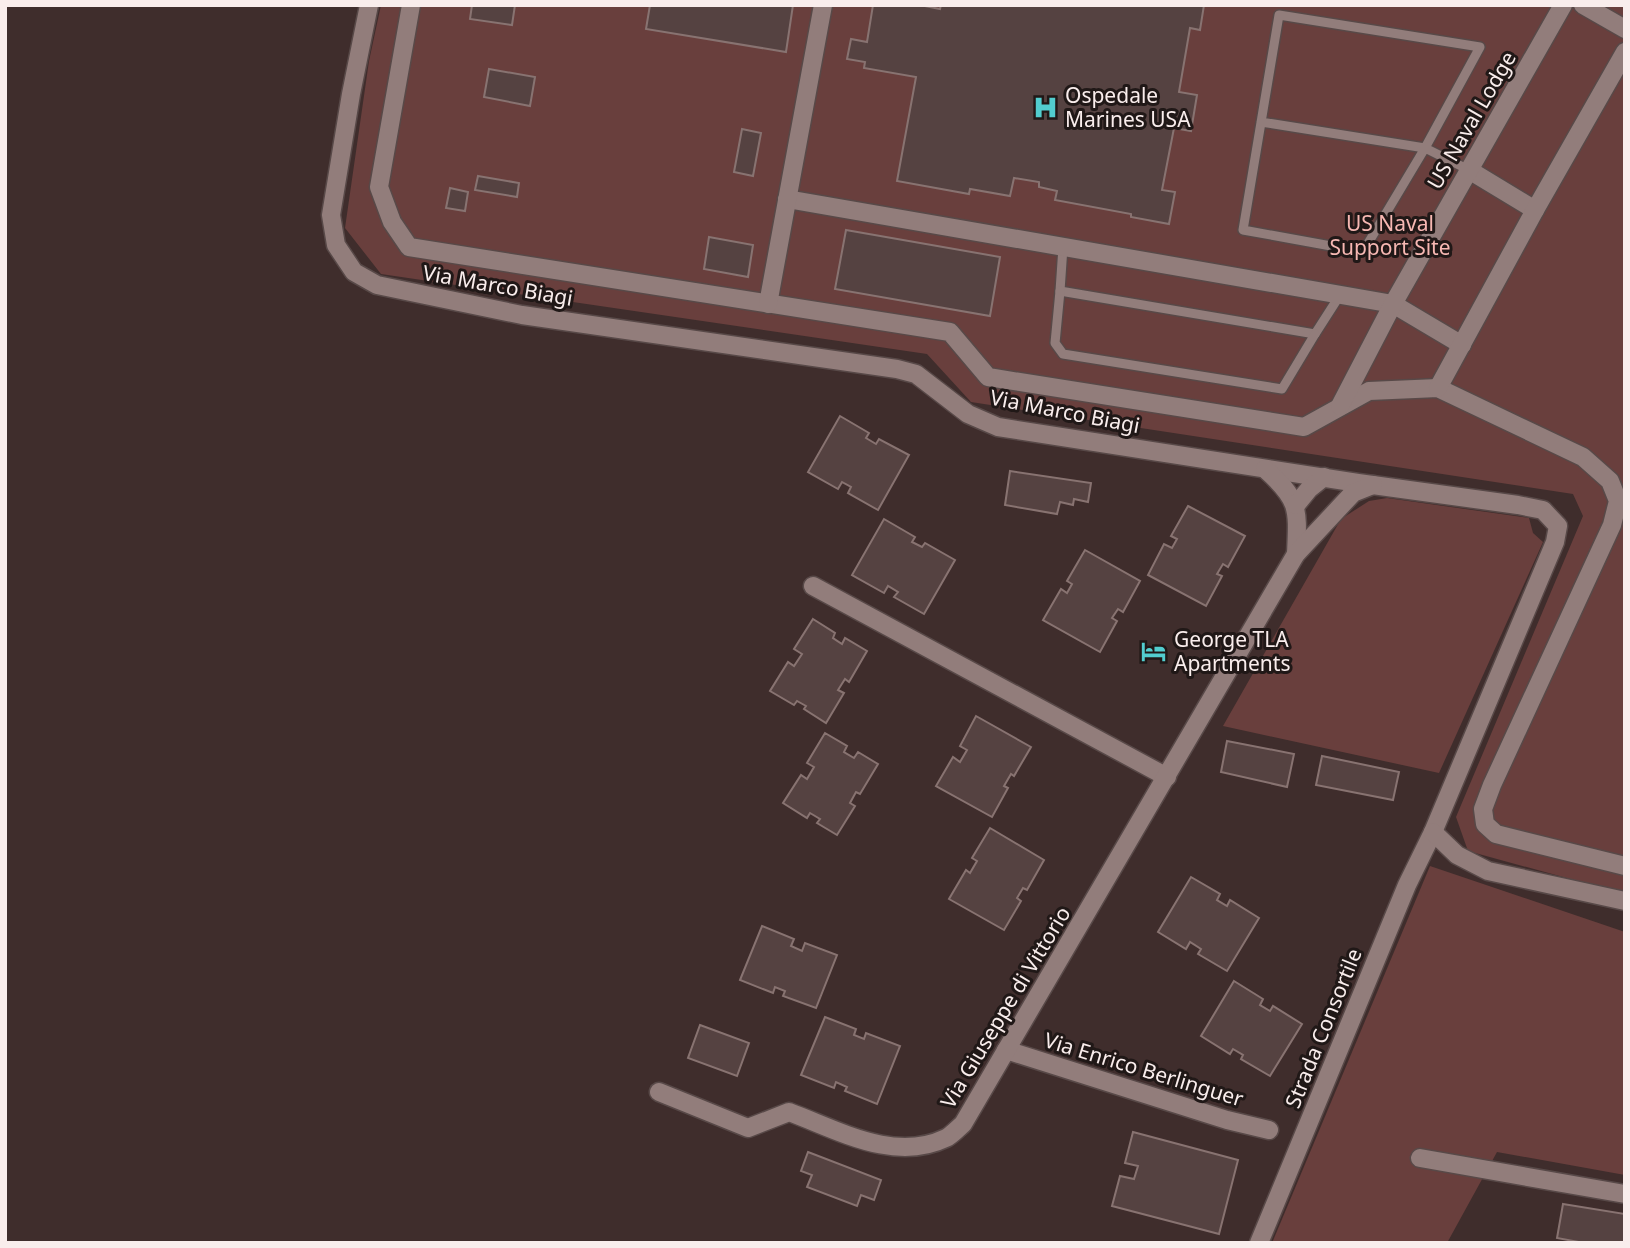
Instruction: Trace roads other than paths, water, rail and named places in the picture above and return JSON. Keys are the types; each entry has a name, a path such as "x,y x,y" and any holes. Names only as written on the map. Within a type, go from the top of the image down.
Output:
{"street":[{"name":"Via Marco Biagi","path":"369,5 331,215 336,245 354,272 377,285 522,315 897,369 916,374 968,414 998,427 1543,510 1558,526 1555,541 1433,832"},
{"path":"411,5 379,187 392,222 410,247 950,332 988,377 1304,426 1369,391 1438,388 1583,457 1610,481 1618,502 1612,525 1492,785 1483,810 1485,824 1496,834 1625,866"},
{"path":"768,304 823,5"},
{"name":"US Naval Lodge","path":"1340,406 1393,304 1563,5"},
{"path":"1583,5 1625,29"},
{"path":"1438,388 1625,52"},
{"path":"1469,170 1535,210"},
{"path":"787,199 1393,304 1462,345"},
{"path":"1265,469 1285,487 1296,505 1296,554"},
{"path":"1296,505 1308,489 1324,477 1341,504"},
{"name":"Via Giuseppe di Vittorio","path":"659,1092 748,1128 789,1112 883,1147 915,1147 948,1138 963,1124 1296,554 1353,493 1373,485"},
{"path":"813,586 1167,777"},
{"path":"1433,832 1457,855 1488,871 1625,901"},
{"name":"Strada Consortile","path":"1259,1243 1407,885 1433,832"},
{"name":"Via Enrico Berlinguer","path":"1006,1050 1269,1130"},
{"path":"1420,1158 1625,1194"}],"lane":[{"path":"1279,15 1480,47 1425,148 1364,250 1243,230 1261,122 1279,15"},
{"path":"1261,122 1425,148 1469,170"},
{"path":"1063,247 1055,343 1063,354 1282,389 1340,295"},
{"path":"1060,291 1315,334"}],"place":[{"name":"Ospedale Marines USA","path":"1045,107"},
{"name":"George TLA Apartments","path":"1154,651"}],"park label":[{"name":"US Naval Support Site","path":"1390,235"}]}
